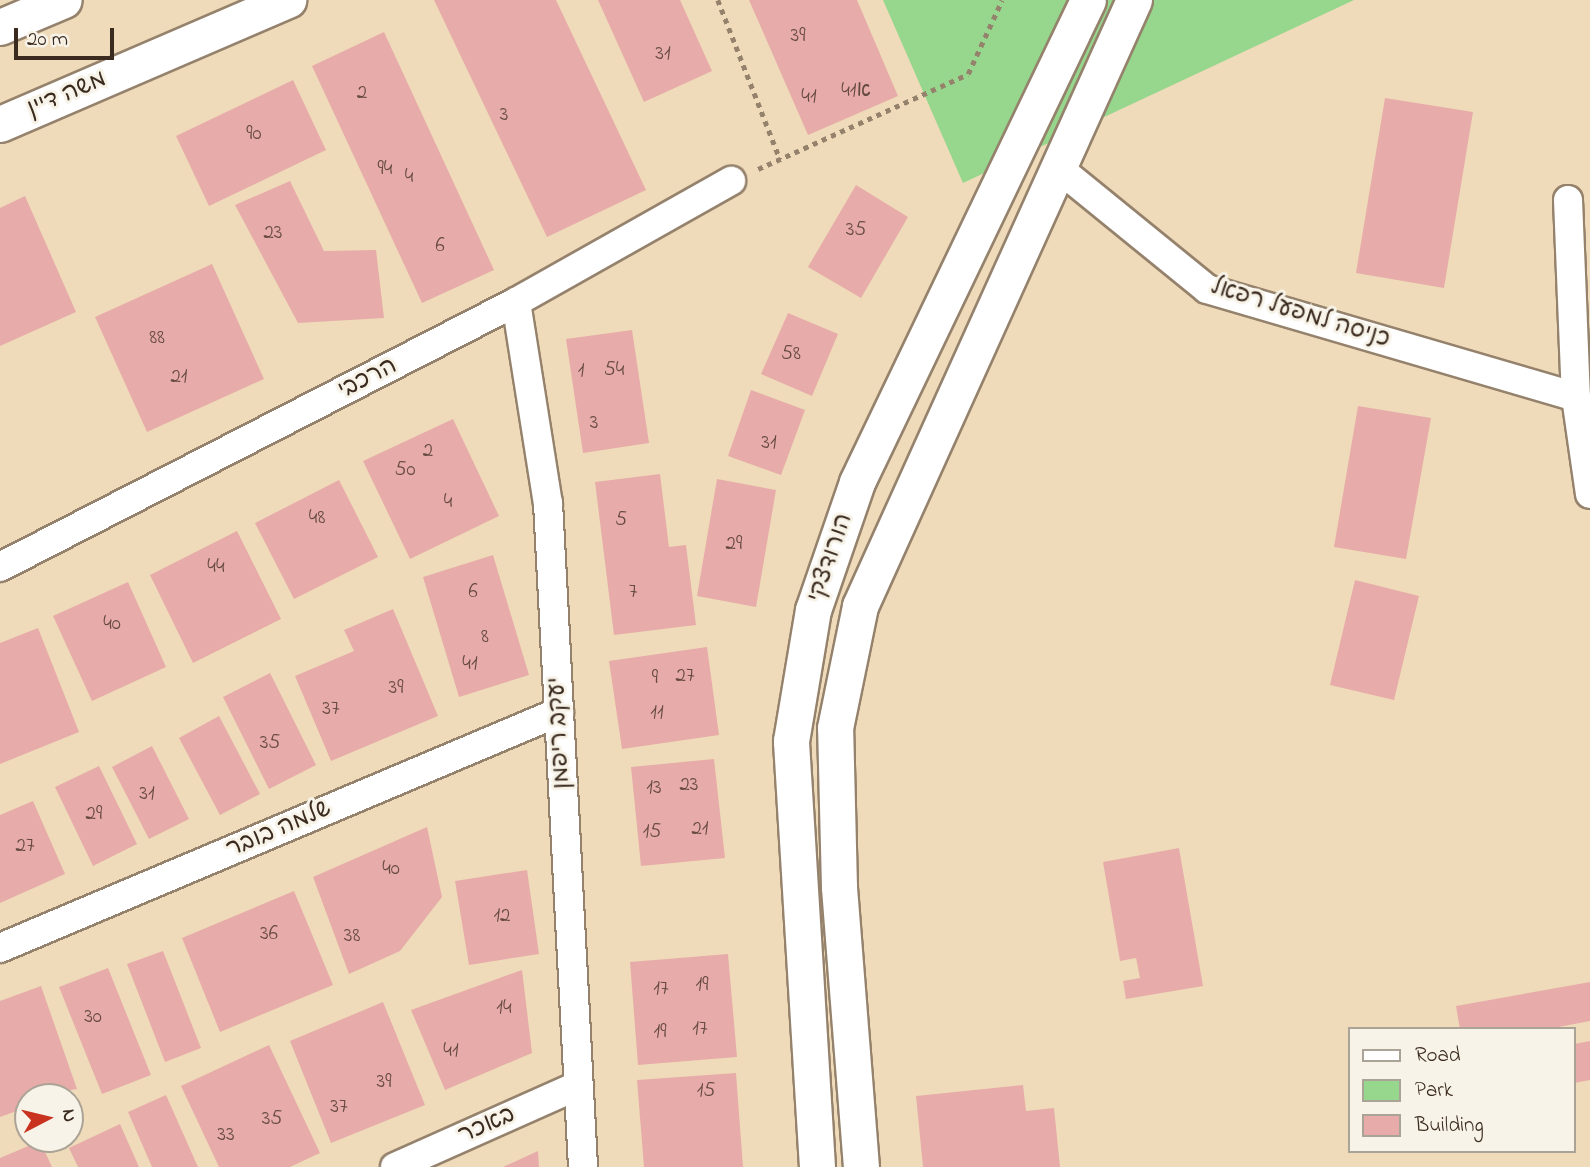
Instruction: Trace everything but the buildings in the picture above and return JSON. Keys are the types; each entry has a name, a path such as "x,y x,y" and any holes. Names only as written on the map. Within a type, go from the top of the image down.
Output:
{"street":[{"path":"0,27 64,0"},
{"name":"משה דיין","path":"0,124 288,0"},
{"name":"הורודצקי","path":"817,1167 791,741 813,610 857,482 1088,0"},
{"name":"הורודצקי","path":"861,1167 839,887 835,728 860,606 1134,0"},
{"name":"כניסה למפעל רפאל","path":"1057,167 1207,289 1576,397"},
{"name":"הרכבי","path":"0,567 516,302 732,181"},
{"path":"1568,200 1576,397 1590,494"},
{"name":"יעקב ריפמן","path":"516,302 548,503 583,1167"},
{"name":"שלמה בובר","path":"0,948 559,712"},
{"name":"באכר","path":"395,1167 579,1084"}],"path":[{"path":"718,0 780,159"},
{"path":"732,181 968,74 1002,0"}],"green space":[{"path":"883,0 1354,0 963,183"}]}
